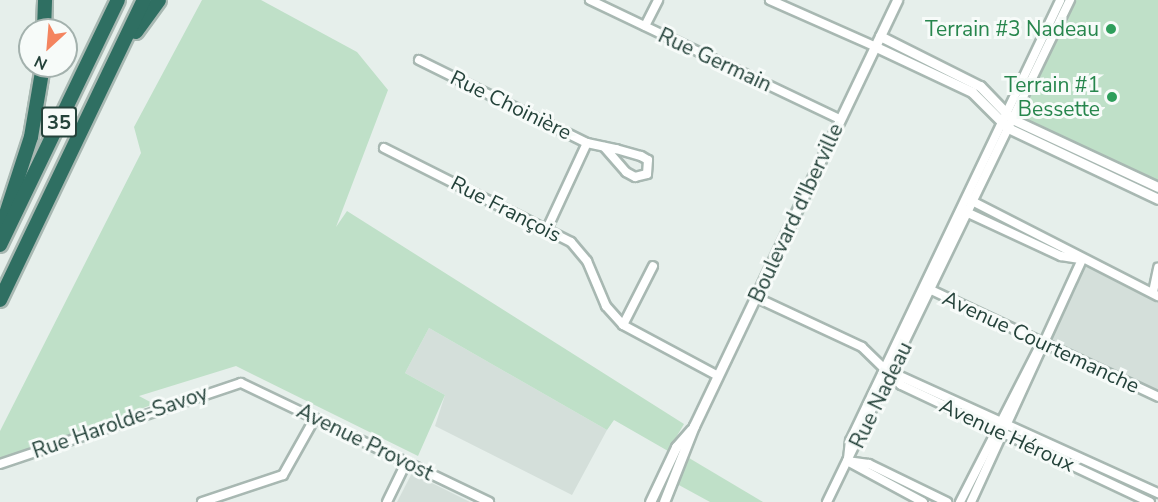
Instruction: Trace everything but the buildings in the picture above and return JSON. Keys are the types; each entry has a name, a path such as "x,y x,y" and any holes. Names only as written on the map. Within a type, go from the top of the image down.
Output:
{"highway":[{"path":"44,18 45,0"},
{"name":"35","path":"0,245 118,0"},
{"name":"35","path":"0,300 144,0"},
{"path":"114,63 159,0"},
{"path":"0,232 33,129 42,78"}],"street":[{"name":"Rue Germain","path":"590,0 840,119"},
{"path":"645,26 658,0"},
{"path":"770,0 862,45 874,46 972,92 1007,120 1158,200"},
{"name":"Boulevard d'Iberville","path":"664,502 694,426 897,0"},
{"name":"Rue Nadeau","path":"847,461 892,373 928,288 1007,120 1060,0"},
{"name":"Rue Nadeau","path":"1007,120 1070,0"},
{"path":"880,36 933,60 980,86 1007,120 1158,187"},
{"name":"Rue Choinière","path":"419,60 587,143 604,147 641,156 648,160 647,174 635,177 626,172 604,147"},
{"path":"927,71 933,60"},
{"path":"547,229 587,143"},
{"name":"Rue François","path":"384,148 571,242 587,261 606,306 623,325 718,376"},
{"path":"969,200 1082,259 1157,292 1158,268"},
{"path":"964,211 1061,256 1082,259"},
{"path":"972,502 1004,434 1042,342 1082,259"},
{"path":"623,325 653,266"},
{"name":"Rue Nadeau","path":"847,461 850,441 886,366 928,288"},
{"name":"Avenue Courtemanche","path":"928,288 1158,397"},
{"name":"Avenue Héroux","path":"755,297 862,347 886,366 901,385 1150,502"},
{"path":"960,502 999,419 1042,342"},
{"name":"Avenue Héroux","path":"892,373 999,419 1158,493"},
{"name":"Avenue Provost","path":"241,383 489,502"},
{"name":"Rue Harolde-Savoy","path":"0,464 241,383"},
{"path":"202,502 283,475 315,418"},
{"name":"Boulevard d'Iberville","path":"650,502 676,447 694,426"},
{"path":"827,502 847,461"},
{"path":"847,461 923,502"},
{"path":"847,461 869,464 947,502"},
{"path":"387,502 406,463"},
{"path":"1127,491 1131,480"}],"shaded area":[{"path":"1082,259 1158,297 1158,397 1042,342"},
{"path":"429,328 607,430 572,495 435,426 445,395 405,373"},
{"path":"412,473 470,502 397,502"}],"green space":[{"path":"202,0 261,0 357,52 388,90 336,227 347,211 684,424 668,451 614,420 607,430 429,328 405,373 445,395 418,456 236,366 139,396 154,404 0,461 0,431 141,153 134,127"},
{"path":"1070,0 1158,0 1158,184 1012,119"},
{"path":"689,458 763,502 710,502 677,484"}],"place":[{"name":"Terrain #3 Nadeau","path":"1111,29"},
{"name":"Terrain #1 Bessette","path":"1112,97"}]}
